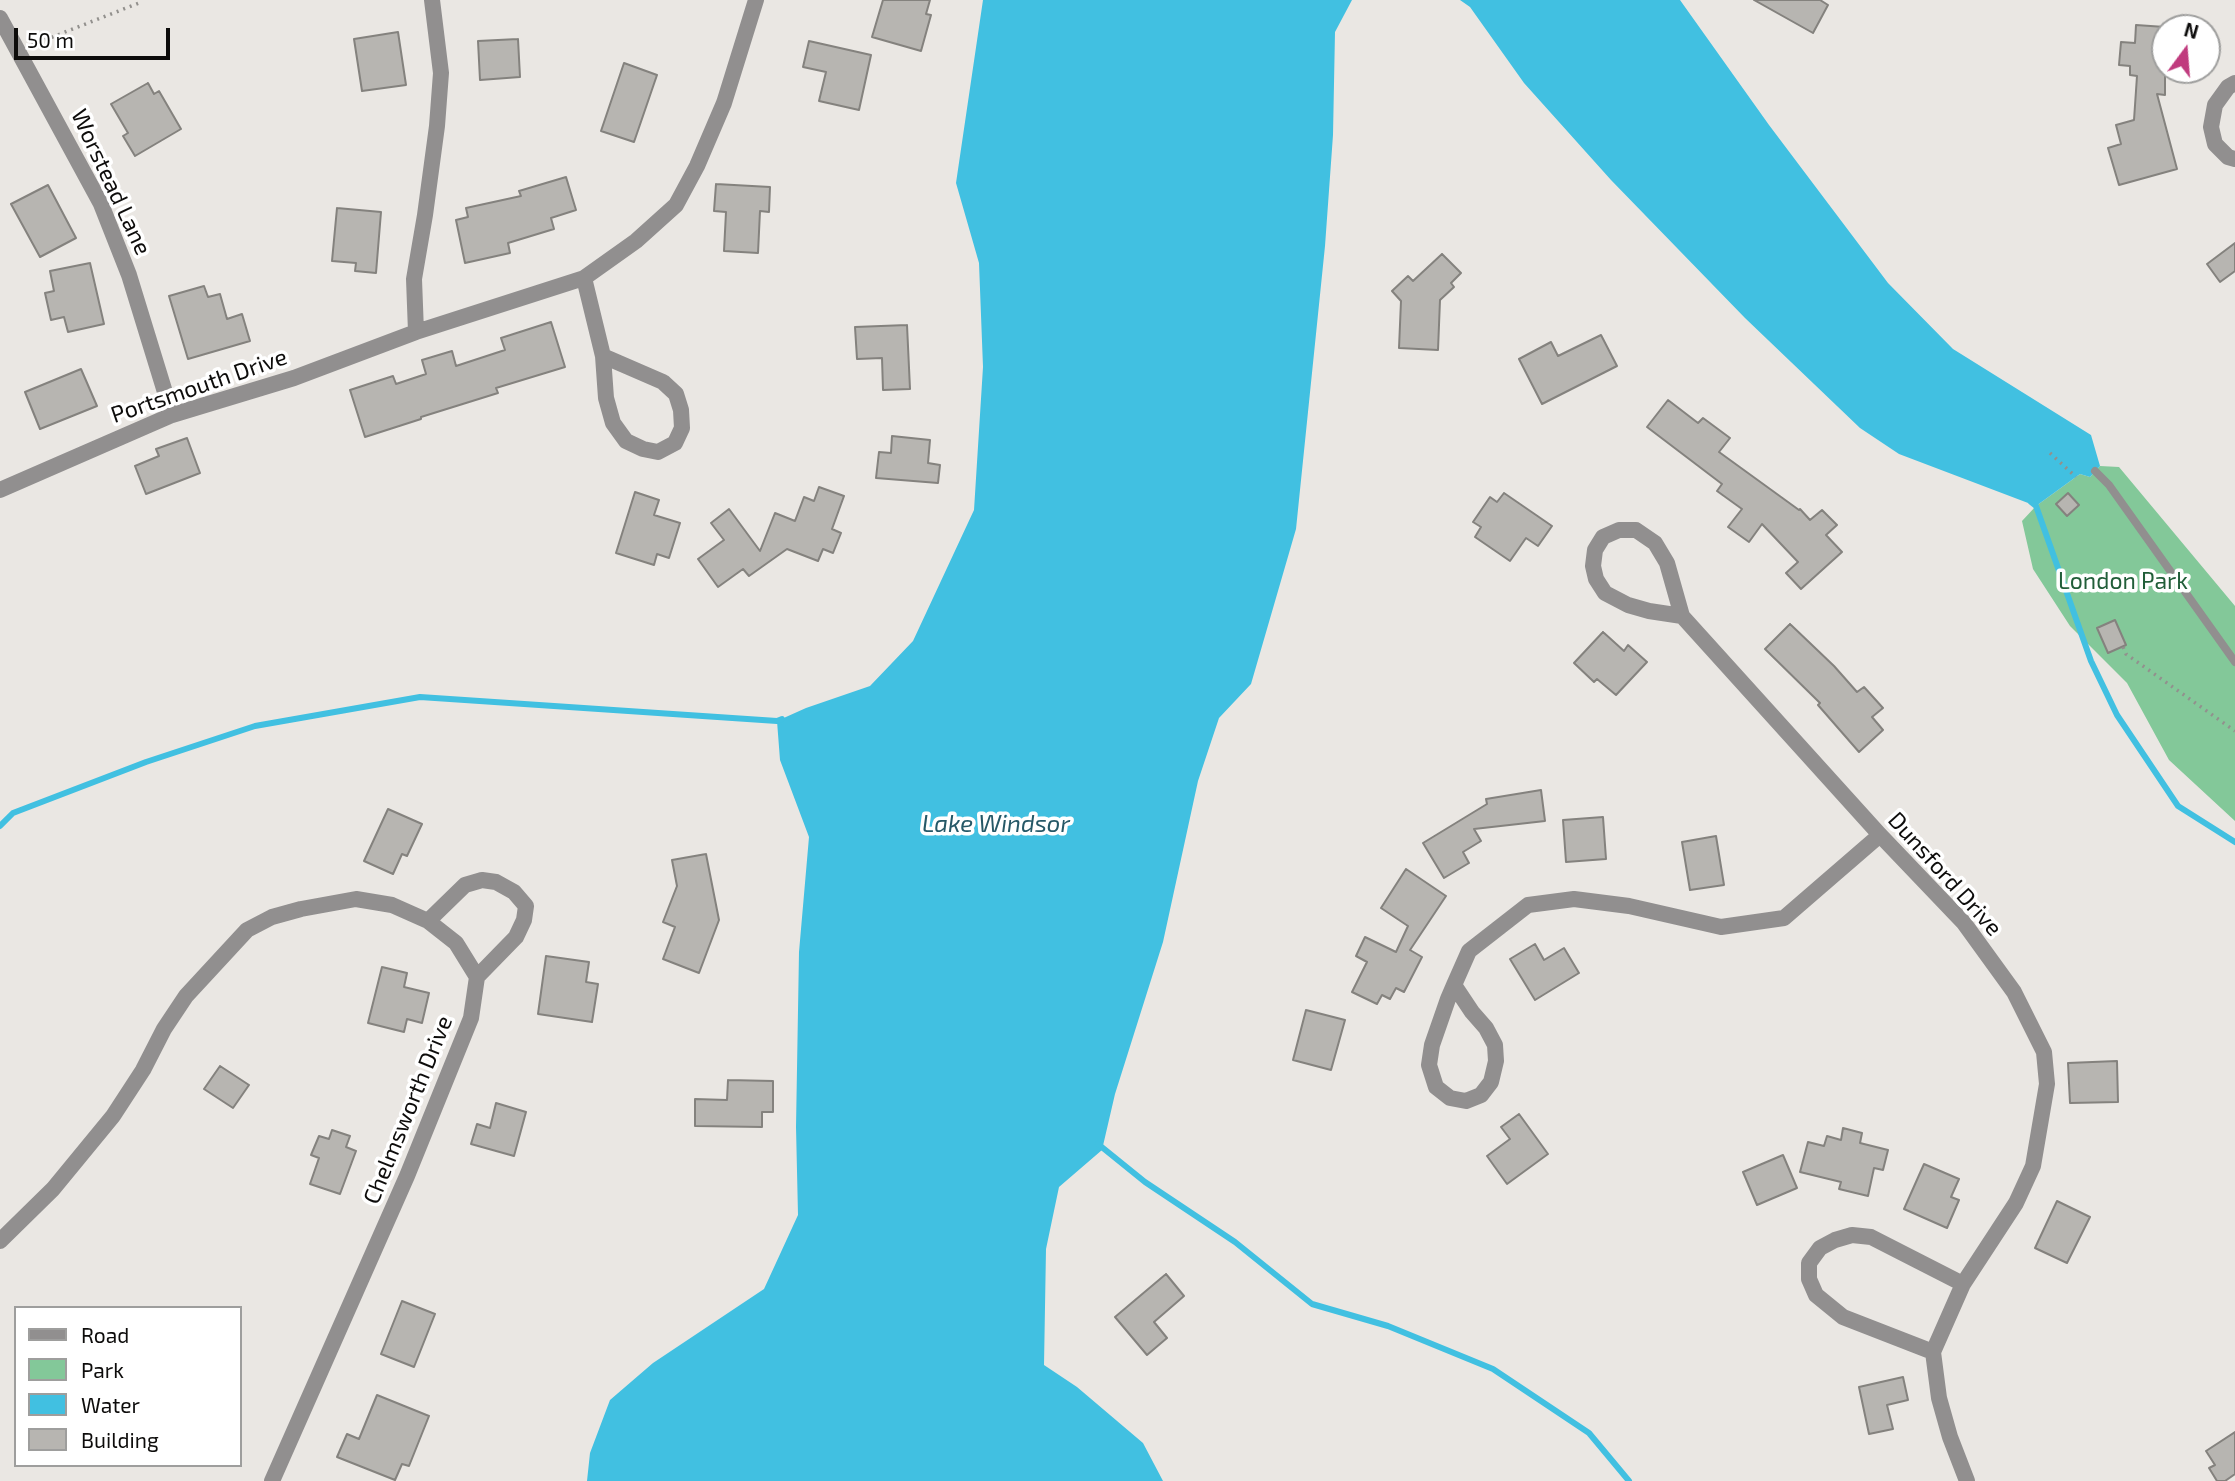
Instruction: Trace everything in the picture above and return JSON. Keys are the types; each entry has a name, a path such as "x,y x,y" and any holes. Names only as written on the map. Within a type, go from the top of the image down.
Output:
{"street":[{"path":"416,332 414,279 437,126 441,73 432,0"},
{"name":"Portsmouth Drive","path":"0,490 172,415 294,377 416,332 584,278 636,241 676,205 724,103 756,0"},
{"name":"Worstead Lane","path":"0,18 101,204 129,275 172,415"},
{"path":"2235,83 2228,87 2215,105 2211,127 2215,144 2228,157 2235,159"},
{"path":"584,278 603,356 606,398 613,423 626,441 643,449 659,452 675,443 682,428 681,410 676,394 663,382 603,356"},
{"name":"Dunsford Drive","path":"1682,616 1628,605 1605,593 1596,579 1593,566 1595,550 1604,537 1619,530 1636,530 1655,542 1667,563 1682,616 1880,835 1964,923 2014,992 2044,1052 2047,1084 2034,1166 2016,1203 1963,1284 1933,1352"},
{"path":"1454,985 1486,1028 1495,1045 1496,1061 1491,1082 1481,1095 1466,1101 1450,1098 1436,1087 1429,1065 1432,1045 1454,985 1469,951 1528,905 1574,899 1629,906 1721,927 1784,919 1880,835"},
{"path":"0,1241 53,1189 113,1116 186,996 247,930 272,917 292,911 356,899 392,905 428,921 456,943 477,977 516,937 524,920 526,906 514,892 496,882 482,880 465,885 428,921"},
{"name":"Chelmsworth Drive","path":"272,1481 407,1176 471,1018 477,977"},
{"path":"1963,1284 1871,1237 1852,1235 1835,1240 1820,1248 1809,1263 1809,1279 1816,1295 1843,1317 1933,1352 1939,1398 1967,1481"}],"lane":[{"path":"2095,471 2109,485 2235,662"}],"path":[{"path":"17,50 139,3"},
{"path":"2050,453 2076,477"},
{"path":"2123,647 2126,654 2235,731"}],"green space":[{"name":"London Park","path":"2100,466 2119,467 2235,606 2235,821 2169,760 2127,683 2070,626 2033,569 2022,521 2036,506 2080,474 2090,477"}],"water":[{"name":"Lake Windsor","path":"983,0 1352,0 1335,32 1333,135 1325,246 1296,529 1251,684 1219,718 1198,781 1163,942 1115,1094 1102,1150 1059,1187 1046,1249 1044,1365 1077,1387 1143,1443 1163,1481 587,1481 590,1453 610,1400 653,1363 764,1289 798,1215 796,1127 799,952 809,837 780,760 777,721 870,686 913,641 974,510 983,367 979,263 956,183"},
{"path":"1460,0 1680,0 1769,125 1888,283 1953,349 2091,435 2100,466 2090,477 2080,474 2036,506 1899,454 1860,428 1745,318 1611,180 1524,83 1470,7"}],"building":[{"path":"883,0 930,0 926,14 931,15 921,51 872,37"},
{"path":"1754,0 1820,0 1828,5 1813,33"},
{"path":"2136,25 2151,26 2151,84 2165,84 2165,95 2157,94 2177,169 2119,185 2108,148 2121,144 2116,125 2134,120 2137,76 2130,75 2130,66 2119,65 2121,42 2135,43"},
{"path":"398,32 406,85 362,91 354,39"},
{"path":"518,39 520,77 480,80 478,41"},
{"path":"809,41 871,55 859,110 819,101 826,72 803,67"},
{"path":"624,63 657,75 634,142 601,131"},
{"path":"148,83 154,94 159,91 181,129 135,156 123,136 128,133 111,104"},
{"path":"566,177 576,210 551,218 554,229 508,243 510,253 465,263 456,220 468,217 466,208 521,196 519,191"},
{"path":"716,184 770,187 769,212 760,211 758,253 724,251 726,212 714,211"},
{"path":"48,185 76,238 40,257 11,204"},
{"path":"337,208 381,212 376,273 355,271 356,263 332,261"},
{"path":"2235,243 2235,271 2220,282 2207,264"},
{"path":"1442,254 1461,273 1451,283 1454,287 1440,300 1438,350 1399,348 1401,301 1392,291 1408,276 1413,281"},
{"path":"90,263 104,324 68,332 64,317 51,320 45,293 54,291 50,271"},
{"path":"204,286 208,297 220,294 227,319 242,314 250,341 188,359 169,296"},
{"path":"551,322 565,367 496,388 498,393 365,437 350,390 393,376 396,384 426,374 422,360 452,351 456,366 505,350 501,338"},
{"path":"907,325 910,389 883,390 882,358 857,359 855,327"},
{"path":"1601,335 1617,366 1542,404 1519,359 1551,342 1558,356"},
{"path":"81,369 97,406 40,429 25,392"},
{"path":"1668,400 1698,423 1703,418 1730,438 1719,452 1800,509 1810,520 1822,510 1837,525 1826,535 1842,552 1801,589 1786,573 1798,562 1762,524 1749,542 1728,527 1742,509 1717,491 1722,484 1647,427"},
{"path":"892,436 930,440 928,463 940,465 938,483 876,478 879,452 891,453"},
{"path":"187,438 200,473 146,494 135,466 159,456 156,449"},
{"path":"819,487 844,496 832,529 841,533 833,553 823,549 818,561 787,549 749,576 743,569 718,587 698,559 724,540 711,523 729,509 760,551 775,513 795,521 804,497 814,501"},
{"path":"635,492 659,500 654,515 680,523 669,558 657,554 654,565 616,553"},
{"path":"1504,493 1552,526 1538,546 1526,538 1510,561 1475,537 1481,527 1473,522 1490,497 1497,502"},
{"path":"2068,493 2079,505 2067,516 2056,504"},
{"path":"2115,620 2126,645 2108,653 2097,628"},
{"path":"1790,624 1857,692 1864,687 1883,708 1872,717 1883,730 1859,752 1818,705 1820,703 1765,649"},
{"path":"1603,632 1624,651 1628,645 1647,662 1616,695 1597,679 1594,682 1574,663"},
{"path":"1541,790 1545,821 1474,829 1481,841 1463,852 1469,863 1444,878 1423,843 1487,804 1486,799"},
{"path":"388,809 422,824 407,856 402,854 393,874 364,861"},
{"path":"1603,817 1606,859 1566,862 1563,820"},
{"path":"1716,836 1724,885 1690,890 1682,842"},
{"path":"706,854 719,920 699,973 663,959 675,927 663,922 677,886 672,860"},
{"path":"1406,869 1446,896 1410,950 1422,957 1404,992 1396,988 1390,999 1382,995 1377,1004 1352,992 1367,962 1356,956 1365,937 1396,952 1408,926 1381,908"},
{"path":"1535,944 1544,960 1564,948 1579,973 1535,1000 1510,959"},
{"path":"546,956 589,962 586,982 598,984 592,1022 538,1014"},
{"path":"382,967 407,973 404,987 429,993 422,1023 407,1019 404,1032 368,1023"},
{"path":"1306,1010 1345,1020 1331,1070 1293,1060"},
{"path":"2117,1061 2118,1102 2070,1103 2068,1063"},
{"path":"220,1066 249,1085 233,1108 204,1089"},
{"path":"728,1080 773,1081 773,1112 762,1112 762,1127 695,1126 695,1099 727,1100"},
{"path":"496,1103 526,1112 514,1156 471,1144 477,1124 490,1128"},
{"path":"1519,1114 1548,1154 1507,1184 1487,1156 1510,1139 1501,1127"},
{"path":"1843,1128 1862,1133 1860,1143 1888,1150 1883,1170 1874,1168 1868,1196 1839,1189 1841,1182 1800,1172 1808,1142 1824,1146 1827,1136 1841,1140"},
{"path":"332,1130 350,1136 346,1147 356,1151 340,1194 310,1184 319,1158 311,1155 319,1136 329,1139"},
{"path":"1783,1155 1797,1188 1757,1205 1743,1172"},
{"path":"1924,1164 1959,1179 1951,1197 1959,1200 1947,1228 1904,1209"},
{"path":"2057,1201 2090,1217 2067,1263 2035,1248"},
{"path":"1166,1274 1184,1296 1154,1322 1167,1338 1147,1355 1115,1317"},
{"path":"402,1301 435,1314 414,1367 381,1354"},
{"path":"1903,1377 1908,1400 1887,1405 1893,1429 1869,1434 1859,1387"},
{"path":"377,1395 429,1416 409,1466 402,1464 395,1480 337,1457 347,1434 359,1439"},
{"path":"2235,1432 2235,1474 2225,1481 2217,1481 2209,1468 2215,1465 2206,1451"}],"waterway":[{"path":"2031,502 2036,506 2091,661 2117,715 2178,806 2235,842"},
{"path":"0,826 13,813 146,762 255,726 420,697 777,721 782,719"},
{"path":"1098,1144 1145,1182 1235,1242 1312,1304 1388,1326 1493,1369 1589,1433 1629,1481"}]}
